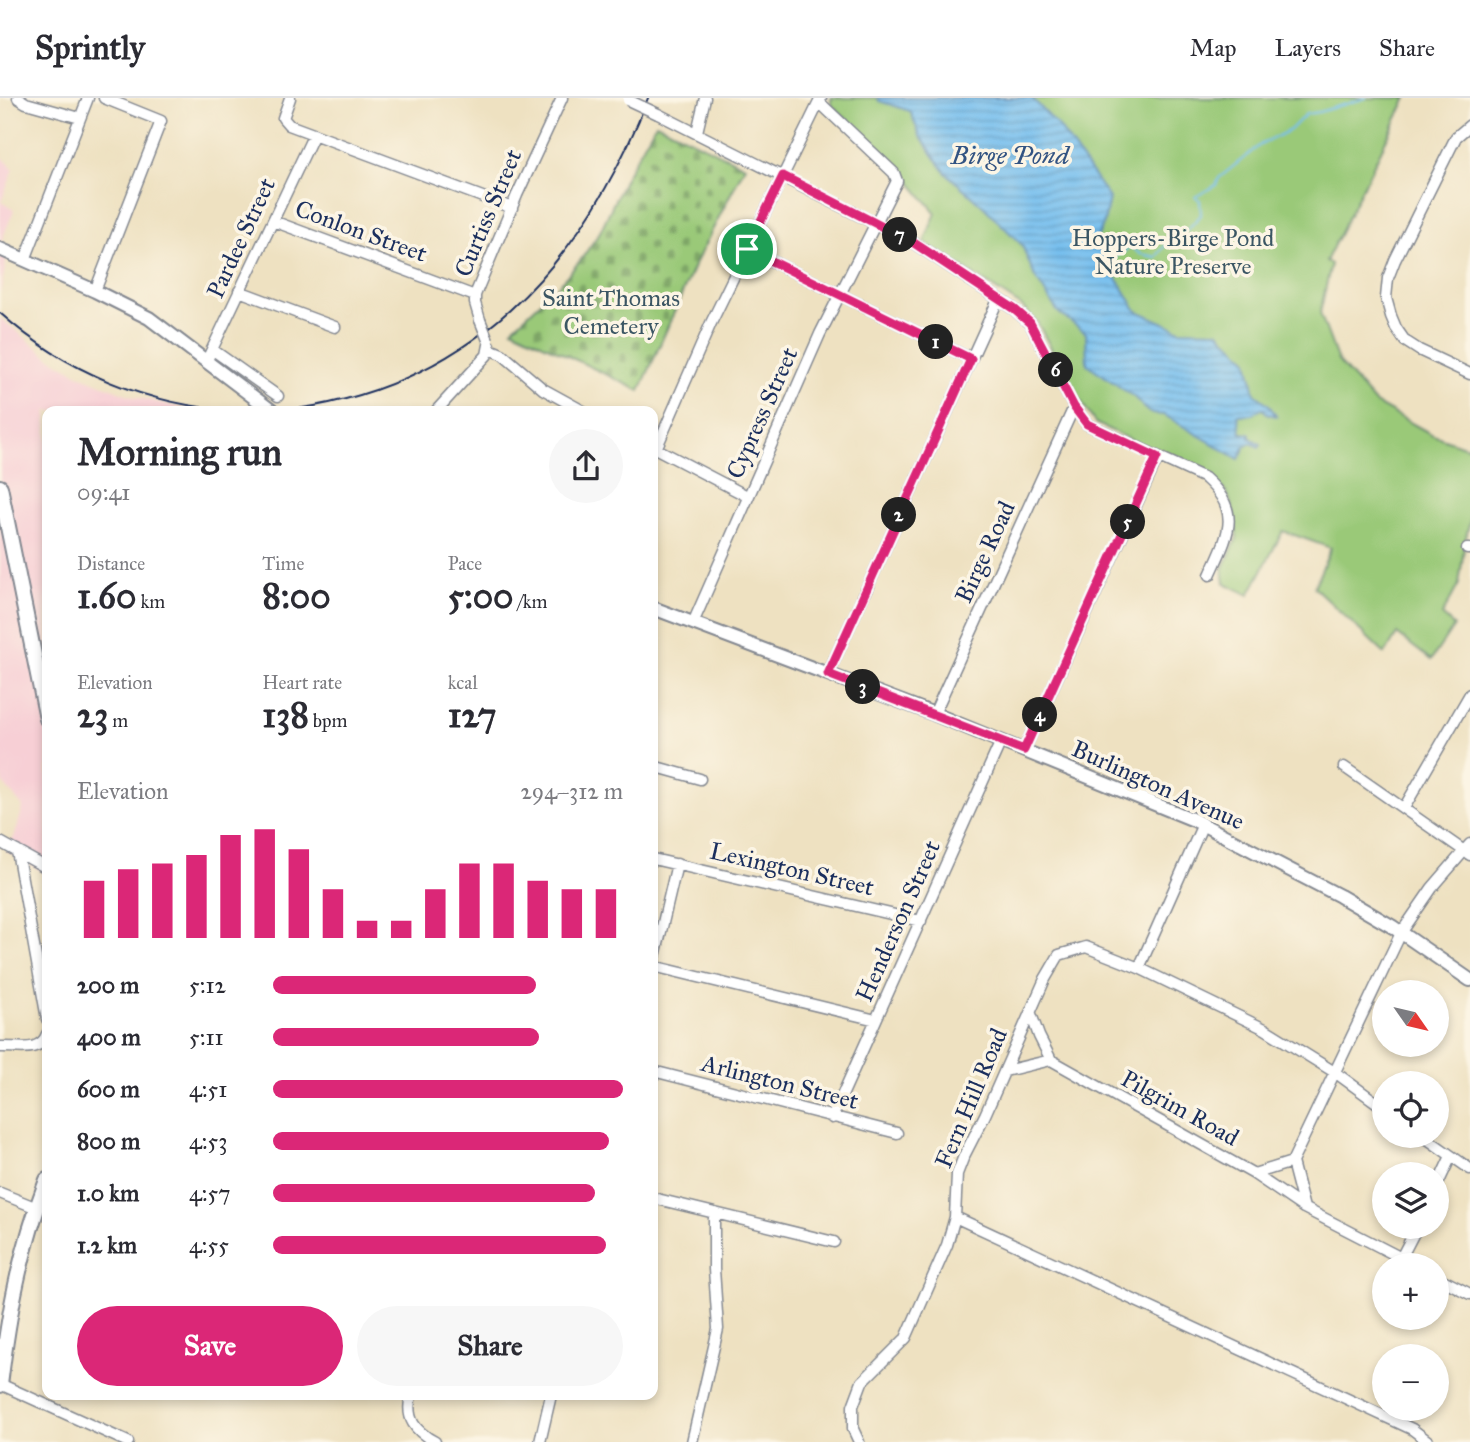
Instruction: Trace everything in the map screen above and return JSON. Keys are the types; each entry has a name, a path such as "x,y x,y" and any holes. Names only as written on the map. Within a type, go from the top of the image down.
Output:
{"highway":[{"path":"0,487 4,536 42,698"},
{"path":"0,1385 15,1282 42,1194"}],"main road":[{"path":"0,248 149,318 210,355 266,406"},
{"name":"Burlington Avenue","path":"658,610 934,714 1203,824 1328,889 1401,933 1470,980"}],"street":[{"path":"18,98 80,118"},
{"path":"25,260 88,98"},
{"path":"95,291 161,121 104,98"},
{"path":"290,98 283,118 286,124 512,208"},
{"name":"Curtiss Street","path":"489,344 476,308 475,296 562,98"},
{"path":"696,132 705,98"},
{"path":"626,99 914,243 1030,323 1074,407 1087,424 1205,478 1217,490 1227,505 1230,524 1226,540 1210,575"},
{"path":"658,439 711,323 820,100"},
{"name":"Cypress Street","path":"693,623 747,496 839,295 897,181 894,173 820,100"},
{"path":"1470,125 1456,137 1395,260 1388,278 1386,298 1391,316 1405,341 1470,374"},
{"name":"Pardee Street","path":"210,355 314,134"},
{"name":"Conlon Street","path":"273,221 475,296"},
{"path":"747,249 971,359"},
{"path":"239,291 335,327"},
{"path":"828,674 998,300"},
{"path":"441,406 488,355 489,344"},
{"path":"489,344 543,389 574,406"},
{"path":"210,355 278,396"},
{"name":"Birge Road","path":"934,714 1074,407"},
{"path":"658,450 747,496"},
{"path":"1024,750 1157,457"},
{"path":"1404,808 1470,694"},
{"name":"Henderson Street","path":"832,1118 1001,741"},
{"path":"658,767 700,779"},
{"path":"1304,1208 1292,1162 1401,933 1432,888 1468,850 1344,767"},
{"path":"1139,968 1203,824"},
{"path":"0,842 42,865"},
{"path":"17,851 42,991"},
{"name":"Lexington Street","path":"658,860 921,921"},
{"path":"658,945 677,864"},
{"name":"Fern Hill Road","path":"859,1442 853,1429 853,1406 862,1382 906,1338 947,1245 955,1217 957,1174 964,1156 1045,979 1059,955 1086,947 1139,968 1265,1029 1336,1073 1372,1099"},
{"path":"658,967 876,1020"},
{"path":"1005,1071 1051,1060 1031,1014"},
{"path":"0,1047 31,1047 42,1043"},
{"name":"Pilgrim Road","path":"1051,1060 1254,1174 1292,1162"},
{"name":"Arlington Street","path":"658,1073 897,1133"},
{"path":"1440,1148 1470,1169"},
{"path":"1448,1162 1451,1156"},
{"path":"1254,1174 1304,1208 1391,1253"},
{"path":"0,1193 37,1208"},
{"path":"658,1199 834,1242"},
{"path":"692,1442 718,1329 714,1213"},
{"path":"955,1217 1412,1429 1429,1442"},
{"path":"1449,1283 1470,1294"},
{"path":"0,1385 128,1442"},
{"path":"410,1400 412,1421 420,1433 435,1442"},
{"path":"540,1442 550,1400"}],"shaded area":[{"path":"0,155 14,169 1,202 14,210 1,242 7,257 0,294"},
{"path":"0,318 49,357 82,376 131,396 173,406 42,406 42,871 6,851 15,835 23,807 3,783 0,771"}],"green space":[{"name":"Hoppers-Birge Pond Nature Preserve","path":"831,98 1407,98 1326,261 1331,264 1320,313 1338,361 1375,403 1433,435 1467,447 1470,444 1470,521 1459,584 1442,615 1454,626 1431,660 1397,634 1385,654 1314,587 1331,548 1283,531 1249,595 1225,583 1223,569 1237,538 1235,516 1227,492 1206,475 1095,423 1073,389 1037,322 1021,306 924,242 936,213 892,160 831,105"},
{"name":"Saint Thomas Cemetery","path":"656,123 745,166 694,266 640,391 512,329 559,285 580,261 600,232 626,176"}],"water":[{"name":"Birge Pond","path":"878,98 1032,98 1059,127 1109,198 1104,223 1095,242 1137,311 1180,330 1218,331 1248,360 1255,394 1269,405 1276,416 1268,414 1262,408 1253,414 1238,415 1241,433 1250,434 1250,438 1261,444 1259,447 1251,443 1245,446 1239,459 1164,415 1147,411 1134,397 1087,364 1086,333 1058,312 1035,277 1022,245 946,173 920,136 910,111 879,101"}],"waterway":[{"path":"1105,260 1111,260 1131,247 1140,254 1156,257 1167,243 1186,231 1201,215 1200,200 1195,197 1216,185 1219,178 1260,145 1290,130 1306,114 1366,98"}],"railway":[{"path":"307,406 348,398 408,377 462,347 510,310 552,266 589,215 621,159 648,98"},
{"path":"0,313 52,352 109,382 140,393 198,406"}],"route":[{"path":"783,176 914,243 1014,309 1030,323 1074,407 1087,424 1157,457 1024,750 828,674 971,359 747,249 783,176"}]}
